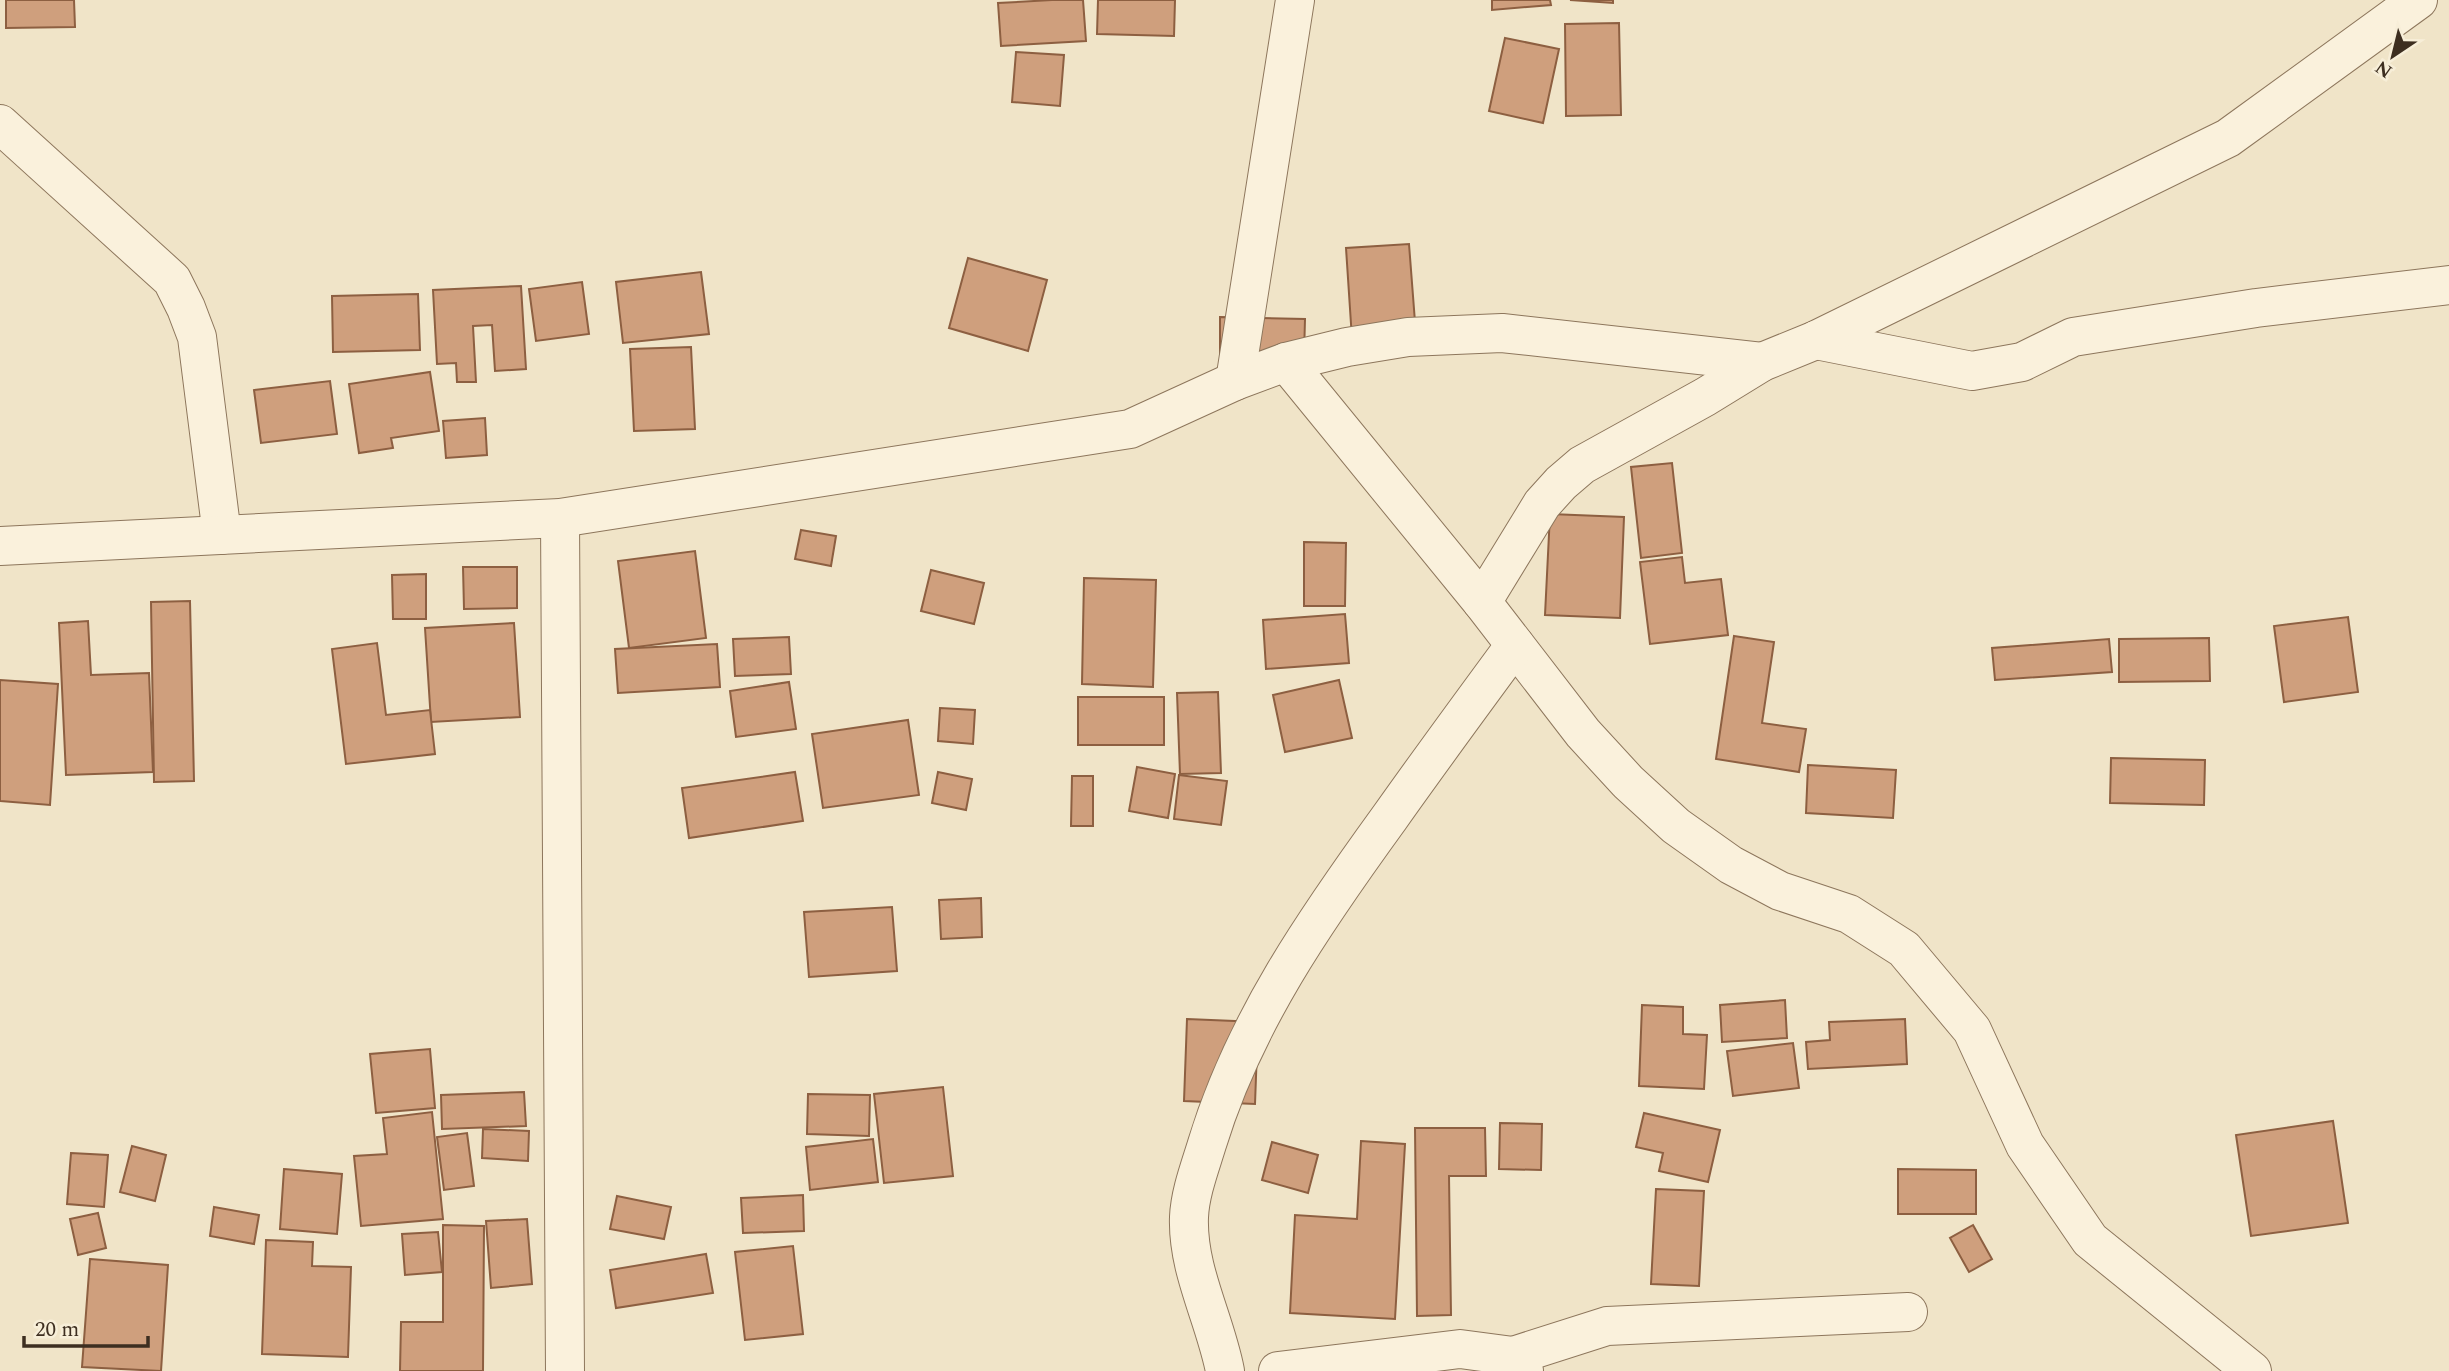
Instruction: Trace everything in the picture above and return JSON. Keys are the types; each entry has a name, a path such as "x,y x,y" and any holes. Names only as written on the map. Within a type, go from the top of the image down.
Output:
{"street":[{"path":"1235,381 1295,0"},
{"path":"1482,602 1542,504 1582,465 1762,362 1816,340 2228,138 2418,0"},
{"path":"0,124 172,281 197,337 222,535"},
{"path":"1816,340 1972,371 2022,362 2073,337 2256,308 2449,285"},
{"path":"0,546 560,518 1130,429 1235,381 1286,362 1347,347 1408,337 1502,333 1762,362"},
{"path":"1286,362 1482,602 1583,733 1628,782 1676,826 1731,865 1780,891 1849,914 1904,949 1972,1030 2025,1144 2090,1240 2252,1371"},
{"path":"560,518 565,1371"},
{"path":"1225,1371 1221,1349 1191,1254 1189,1214 1214,1121 1239,1058 1284,971 1329,901 1515,645"},
{"path":"1278,1371 1460,1349 1519,1363 1607,1326 1908,1312"}],"building":[{"path":"6,0 74,0 75,27 6,28"},
{"path":"1083,0 1086,41 1001,46 998,3"},
{"path":"1098,0 1175,0 1174,36 1097,34"},
{"path":"1492,0 1550,0 1551,5 1492,10"},
{"path":"1570,0 1613,0 1613,3"},
{"path":"1619,23 1621,115 1566,116 1565,24"},
{"path":"1505,38 1559,49 1543,123 1489,111"},
{"path":"1016,52 1064,55 1060,106 1012,102"},
{"path":"1409,244 1416,335 1352,339 1346,248"},
{"path":"968,258 1047,280 1028,351 949,328"},
{"path":"701,272 709,334 623,343 616,282"},
{"path":"582,282 589,334 536,341 529,289"},
{"path":"521,286 526,369 495,371 492,325 473,326 476,382 457,382 456,363 437,364 433,290"},
{"path":"418,294 420,350 333,352 332,296"},
{"path":"1220,317 1305,319 1304,356 1220,354"},
{"path":"691,347 695,429 634,431 630,349"},
{"path":"430,372 439,431 391,438 393,448 359,453 349,384"},
{"path":"330,381 337,434 261,443 254,390"},
{"path":"485,418 487,455 446,458 443,421"},
{"path":"1672,463 1682,553 1641,558 1631,467"},
{"path":"1550,514 1624,517 1620,618 1545,615"},
{"path":"801,530 836,536 831,566 795,559"},
{"path":"1304,542 1346,543 1345,606 1304,606"},
{"path":"695,551 706,638 629,648 618,561"},
{"path":"1682,557 1685,583 1721,579 1728,635 1650,644 1640,562"},
{"path":"463,567 517,567 517,608 464,609"},
{"path":"931,570 984,583 974,624 921,611"},
{"path":"426,574 426,619 393,619 392,575"},
{"path":"1084,578 1156,580 1153,687 1082,684"},
{"path":"190,601 194,781 154,782 151,602"},
{"path":"1345,614 1349,663 1266,669 1263,620"},
{"path":"2348,617 2358,692 2284,702 2274,626"},
{"path":"88,621 91,675 149,673 153,772 66,775 59,623"},
{"path":"514,623 520,717 431,722 425,628"},
{"path":"1734,636 1774,642 1762,723 1806,729 1799,772 1716,759"},
{"path":"789,637 791,674 735,676 733,639"},
{"path":"2209,638 2210,681 2119,682 2119,639"},
{"path":"2109,639 2112,672 1995,680 1992,648"},
{"path":"377,643 386,715 430,710 435,754 346,764 332,649"},
{"path":"717,644 720,687 618,693 615,649"},
{"path":"0,680 58,684 50,805 0,801"},
{"path":"1339,680 1352,738 1285,752 1273,695"},
{"path":"789,682 796,729 736,737 730,691"},
{"path":"1218,692 1221,773 1180,774 1177,693"},
{"path":"1078,697 1164,697 1164,745 1078,745"},
{"path":"940,708 975,710 973,744 938,741"},
{"path":"908,720 919,795 823,808 812,734"},
{"path":"2111,758 2205,760 2204,805 2110,803"},
{"path":"1808,765 1896,770 1893,818 1806,813"},
{"path":"1137,767 1175,774 1168,818 1129,811"},
{"path":"795,772 803,821 689,838 682,788"},
{"path":"938,772 972,779 966,810 932,803"},
{"path":"1179,775 1227,781 1221,825 1174,819"},
{"path":"1072,776 1093,776 1093,826 1071,826"},
{"path":"981,898 982,937 941,939 939,900"},
{"path":"892,907 897,971 809,977 804,912"},
{"path":"1785,1000 1787,1038 1722,1042 1720,1005"},
{"path":"1642,1005 1683,1007 1683,1034 1707,1035 1704,1089 1639,1086"},
{"path":"1187,1019 1258,1022 1255,1104 1184,1101"},
{"path":"1905,1019 1907,1064 1808,1069 1806,1042 1830,1040 1829,1022"},
{"path":"1793,1043 1799,1088 1733,1096 1727,1051"},
{"path":"430,1049 435,1108 376,1113 370,1054"},
{"path":"943,1087 953,1176 884,1183 874,1094"},
{"path":"524,1092 526,1126 442,1129 441,1095"},
{"path":"808,1094 870,1095 869,1136 807,1134"},
{"path":"432,1112 443,1219 361,1226 354,1156 387,1154 383,1118"},
{"path":"1644,1113 1720,1130 1708,1182 1659,1171 1663,1153 1636,1147"},
{"path":"2333,1121 2348,1223 2251,1236 2236,1135"},
{"path":"1500,1123 1542,1124 1541,1170 1499,1169"},
{"path":"1415,1128 1485,1128 1486,1176 1449,1176 1451,1315 1417,1316"},
{"path":"483,1129 529,1131 528,1161 482,1158"},
{"path":"467,1133 474,1186 444,1190 437,1137"},
{"path":"873,1139 878,1182 810,1190 806,1147"},
{"path":"1361,1141 1405,1144 1395,1319 1290,1313 1295,1215 1357,1219"},
{"path":"1272,1142 1318,1155 1308,1193 1262,1180"},
{"path":"132,1146 166,1155 155,1201 120,1192"},
{"path":"71,1153 108,1155 104,1207 67,1204"},
{"path":"284,1169 342,1174 337,1234 280,1229"},
{"path":"1898,1169 1976,1170 1976,1214 1898,1214"},
{"path":"1656,1189 1704,1191 1699,1286 1651,1284"},
{"path":"803,1195 804,1231 743,1233 741,1198"},
{"path":"617,1196 671,1207 664,1239 610,1229"},
{"path":"214,1207 259,1215 254,1244 210,1236"},
{"path":"98,1213 106,1248 78,1255 70,1219"},
{"path":"527,1219 532,1284 491,1288 486,1221"},
{"path":"443,1225 484,1226 483,1371 400,1371 401,1322 443,1322"},
{"path":"1973,1225 1992,1259 1969,1272 1950,1238"},
{"path":"438,1232 442,1272 405,1275 402,1234"},
{"path":"266,1240 313,1242 312,1266 351,1267 348,1357 262,1354"},
{"path":"793,1246 803,1334 745,1340 735,1252"},
{"path":"706,1254 713,1293 616,1308 610,1270"},
{"path":"90,1259 168,1265 161,1371 82,1367"}]}
